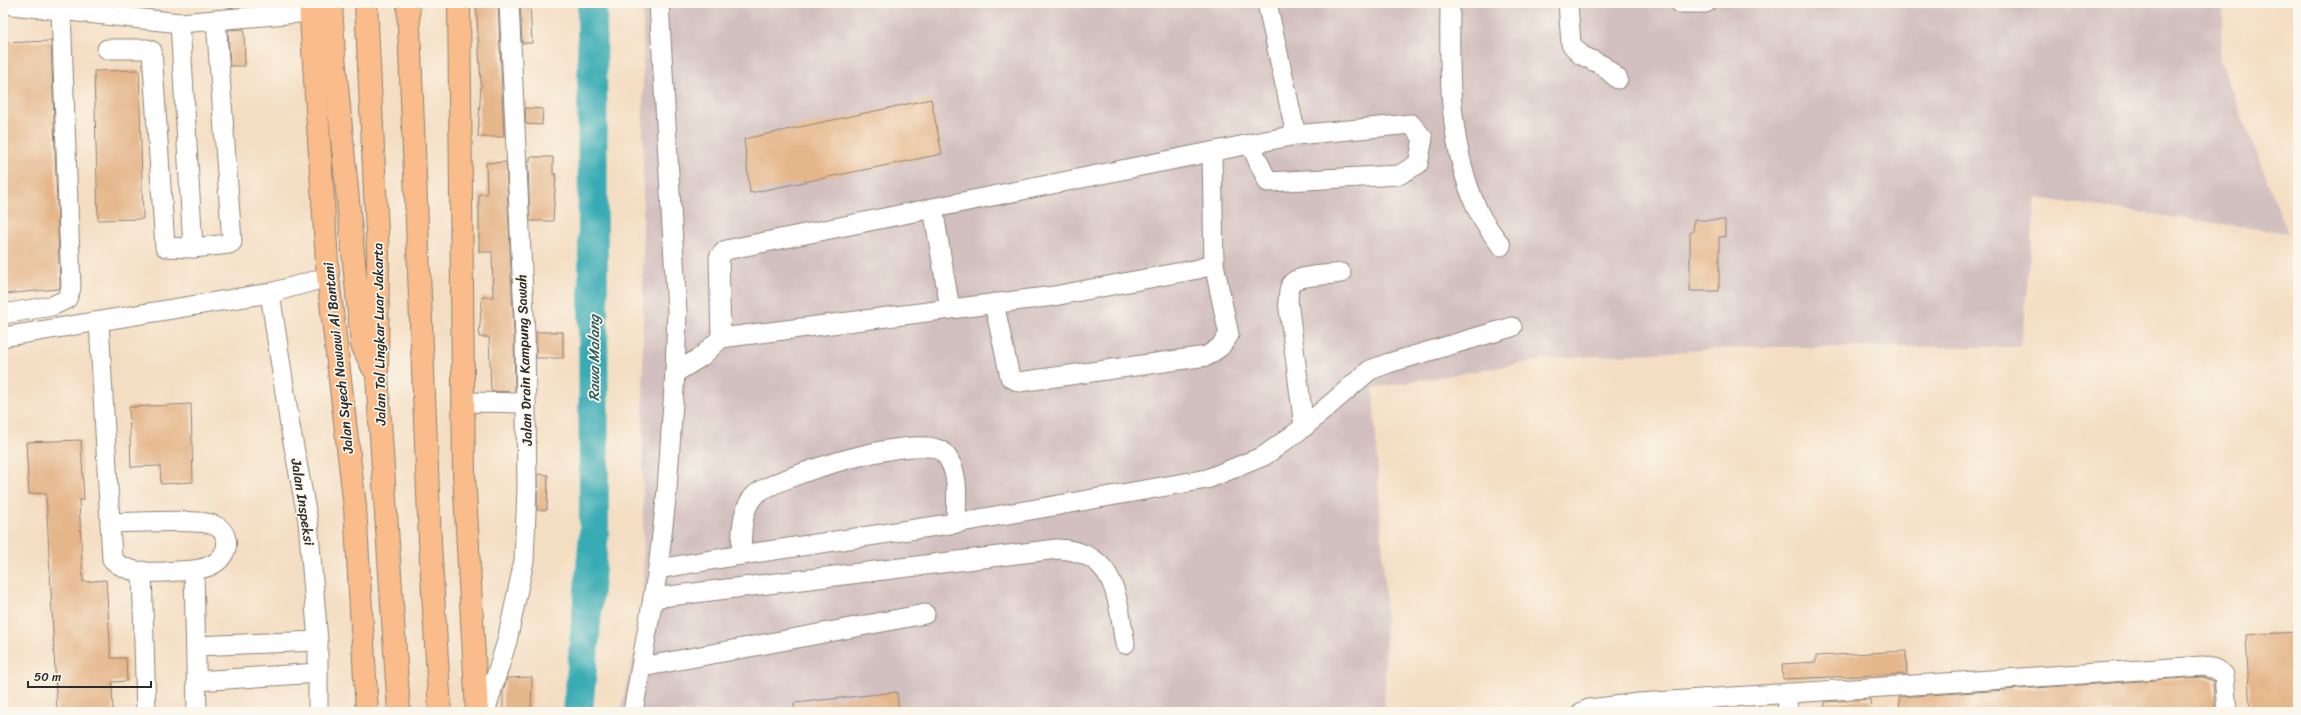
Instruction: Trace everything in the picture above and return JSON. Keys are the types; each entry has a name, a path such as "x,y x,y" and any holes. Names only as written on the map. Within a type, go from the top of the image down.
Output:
{"highway":[{"path":"331,3 334,56 362,345 377,376"},
{"name":"Jalan Tol Lingkar Luar Jakarta","path":"366,3 378,253 377,376 399,712"},
{"path":"408,3 430,542 440,712"},
{"path":"410,45 414,3"},
{"path":"459,3 464,474 477,712"},
{"name":"Jalan Syech Nawawi Al Bantani","path":"310,8 328,277 355,506 367,712"}],"street":[{"name":"Jalan Drain Kampung Sawah","path":"485,712 507,641 524,561 527,488 525,336 509,3"},
{"path":"633,712 658,569 667,490 675,373 677,312 659,3"},
{"path":"1267,3 1296,135"},
{"path":"1450,3 1450,80 1452,114 1462,172 1478,212 1502,246"},
{"path":"1568,3 1571,44 1581,55 1602,65 1618,79"},
{"path":"1680,3 1706,3"},
{"path":"3,4 180,23 310,8"},
{"path":"3,314 52,306 67,299 71,288 61,10"},
{"path":"107,49 146,49 152,51 164,244 168,249 229,244 232,242 216,20"},
{"path":"180,23 193,248"},
{"path":"721,338 718,257 726,250 1250,144 1296,135 1411,124 1423,138 1418,164 1399,174 1268,182 1250,144"},
{"path":"994,303 1010,377 1019,382 1207,356 1220,347 1228,335 1214,264 1212,152"},
{"path":"933,208 950,309"},
{"path":"675,373 701,357 721,338 1054,296 1198,269 1214,264"},
{"path":"1304,427 1288,302 1289,289 1292,282 1299,279 1342,274"},
{"path":"3,337 270,293 328,277"},
{"name":"Jalan Inspeksi","path":"270,293 290,426 308,522 318,641 318,712"},
{"path":"99,322 110,523 112,559 125,568 142,572 194,570 208,567 219,561 225,552 227,543 224,532 214,525 199,523 110,523"},
{"path":"658,569 956,523 1207,479 1264,456 1304,427 1370,370 1388,363 1512,327"},
{"path":"464,402 526,403"},
{"path":"741,555 742,528 746,512 755,495 780,482 811,469 868,454 900,449 928,446 944,452 956,472 956,523"},
{"path":"653,598 1057,549 1074,549 1091,556 1109,575 1117,600 1125,644"},
{"path":"194,570 197,712"},
{"path":"142,572 146,712"},
{"path":"642,667 925,614"},
{"path":"196,646 318,641"},
{"path":"1582,712 1589,709 1639,703 2203,666 2215,669 2224,675 2226,712"},
{"path":"197,680 318,673"},
{"path":"1787,693 1788,712"}],"shaded area":[{"path":"643,3 2223,3 2220,61 2288,233 2036,198 2021,347 1758,347 1548,359 1373,388 1386,611 1384,712 620,712 643,621"}],"building":[{"path":"476,3 498,3 504,137 478,137 481,84"},
{"path":"520,3 530,3 532,43 522,43"},
{"path":"244,29 245,66 230,66 228,30"},
{"path":"51,41 60,286 59,289 3,294 3,43"},
{"path":"139,70 143,219 98,220 94,71"},
{"path":"931,99 942,154 750,193 744,139"},
{"path":"525,108 543,109 542,125 526,124"},
{"path":"530,157 553,157 553,174 556,174 553,221 530,221 528,162 530,162"},
{"path":"506,162 514,335 515,392 491,391 489,337 479,337 482,297 493,297 492,252 479,252 479,194 487,194 486,163"},
{"path":"1694,220 1725,220 1725,237 1719,237 1719,291 1690,291 1690,232 1693,232"},
{"path":"536,332 563,332 563,358 536,358"},
{"path":"191,404 193,482 161,484 160,466 131,467 129,407"},
{"path":"81,440 84,500 79,500 83,582 106,580 111,658 126,658 127,681 112,682 113,712 57,712 46,493 29,494 26,442"},
{"path":"538,474 548,475 547,510 537,510"},
{"path":"2298,632 2298,712 2250,712 2246,635"},
{"path":"1906,651 1907,674 1783,679 1782,664 1816,662 1816,656"},
{"path":"532,677 531,712 503,712 503,691 507,678"},
{"path":"2202,677 2213,681 2215,712 1900,712 1899,697"},
{"path":"897,692 899,712 794,712 794,703"},
{"path":"1870,699 1871,712 1825,712 1825,702"}],"waterway":[{"name":"Rawa Malang","path":"578,712 594,533 592,3"}]}
